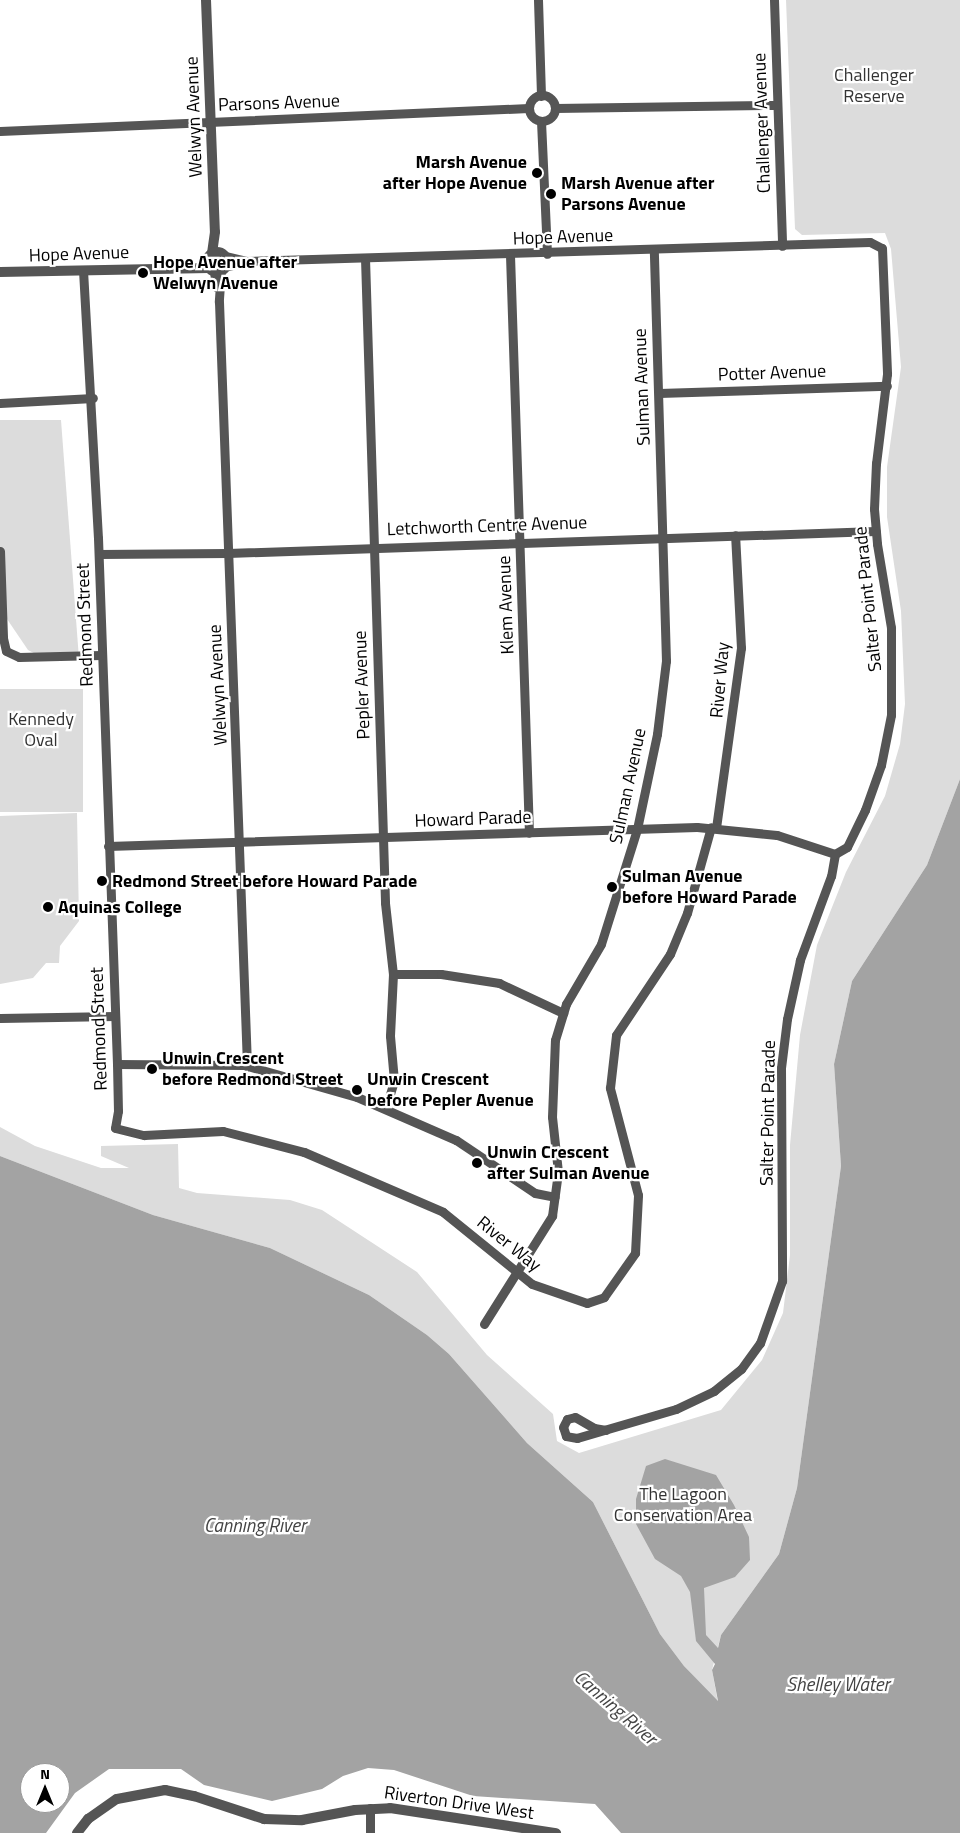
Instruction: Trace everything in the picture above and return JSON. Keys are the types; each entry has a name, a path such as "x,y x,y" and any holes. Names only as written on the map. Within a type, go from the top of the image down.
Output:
{"street":[{"name":"Welwyn Avenue","path":"206,0 214,232 219,302 241,844 247,1066"},
{"path":"538,0 541,96"},
{"name":"Challenger Avenue","path":"774,0 782,246"},
{"path":"541,96 552,100 555,108 549,119 541,121 532,116 529,108 534,98 541,96"},
{"path":"555,108 777,104"},
{"name":"Parsons Avenue","path":"0,131 529,108"},
{"path":"541,121 547,254"},
{"name":"Hope Avenue","path":"0,272 189,266 217,262 247,261 879,244"},
{"name":"Salter Point Parade","path":"606,1430 676,1409 714,1391 741,1369 767,1328 782,1281 781,1086 787,1019 800,960 831,876 835,854 847,847 865,810 881,765 891,715 891,628 876,530 876,463 887,386 884,254 879,244"},
{"name":"Sulman Avenue","path":"484,1324 549,1222 555,1197 558,1164 552,1085 555,1040 563,1013 601,944 637,829 657,734 666,661 664,537 654,250"},
{"name":"Klem Avenue","path":"510,255 529,833"},
{"name":"Pepler Avenue","path":"366,258 385,903 393,974 390,1036 394,1081 386,1108"},
{"name":"Redmond Street","path":"83,270 93,398 99,554 117,1064 115,1128"},
{"name":"Potter Avenue","path":"659,393 887,386"},
{"path":"0,403 93,398"},
{"name":"Letchworth Centre Avenue","path":"99,554 228,553 373,546 876,530"},
{"name":"River Way","path":"115,1128 144,1135 223,1131 304,1152 443,1212 532,1284 588,1303 606,1295 635,1253 638,1195 610,1088 615,1040 670,954 687,913 714,828 741,648 735,535"},
{"path":"0,551 2,638 6,651 19,657 102,655"},
{"name":"Howard Parade","path":"108,846 241,844 637,829 714,828 782,836 835,854"},
{"path":"393,974 441,974 500,984 541,1000 563,1013"},
{"path":"0,1018 115,1016"},
{"path":"117,1064 174,1062 247,1066 357,1097 456,1140 535,1193 555,1197"},
{"name":"Riverton Drive West","path":"77,1833 88,1819 118,1799 147,1791 165,1790 194,1796 244,1814 274,1820 302,1820 370,1808 390,1808 556,1833"},
{"path":"370,1808 370,1833"}],"green space":[{"path":"786,0 960,0 960,779 927,865 852,981 834,1064 841,1166 797,1488 779,1554 721,1635 712,1670 718,1703 684,1666 660,1634 593,1502 527,1443 449,1354 427,1335 369,1295 270,1248 153,1215 0,1156 0,1127 35,1146 101,1168 129,1168 101,1156 101,1146 178,1144 179,1188 197,1193 290,1200 322,1210 417,1272 487,1355 553,1414 557,1441 579,1453 721,1410 762,1360 783,1313 790,1255 790,1145 800,1035 817,945 846,872 885,796 900,744 905,704 901,611 887,517 887,467 901,367 891,249 885,233 802,235 795,229"},
{"path":"0,420 61,420 79,659 49,661 28,650 7,619 0,583"},
{"name":"Kennedy Oval","path":"0,689 83,689 83,812 0,812"},
{"path":"77,813 79,921 60,946 59,963 46,963 33,978 0,984 0,816"}],"water":[{"name":"Canning River","path":"960,779 960,1833 621,1833 595,1804 473,1796 394,1770 368,1768 343,1776 322,1789 272,1801 204,1785 181,1769 109,1769 75,1793 70,1800 70,1763 20,1763 20,1813 60,1813 46,1833 0,1833 0,1156 153,1215 270,1248 369,1295 427,1335 449,1354 527,1443 593,1502 660,1634 684,1666 718,1701 712,1670 715,1664 696,1641 690,1592 681,1576 655,1559 636,1524 636,1499 646,1466 665,1459 716,1475 734,1505 749,1537 750,1560 735,1577 704,1588 706,1635 718,1648 721,1635 779,1554 797,1488 841,1166 834,1064 852,981 927,865"}],"place":[{"name":"Marsh Avenue after Hope Avenue","path":"537,173"},
{"name":"Marsh Avenue after Parsons Avenue","path":"551,194"},
{"name":"Hope Avenue after Welwyn Avenue","path":"143,273"},
{"name":"Redmond Street before Howard Parade","path":"102,881"},
{"name":"Sulman Avenue before Howard Parade","path":"612,887"},
{"name":"Aquinas College","path":"48,907"},
{"name":"Unwin Crescent before Redmond Street","path":"152,1069"},
{"name":"Unwin Crescent before Pepler Avenue","path":"357,1090"},
{"name":"Unwin Crescent after Sulman Avenue","path":"477,1163"}],"park label":[{"name":"Challenger Reserve","path":"874,86"},
{"name":"The Lagoon Conservation Area","path":"683,1505"}],"water label":[{"name":"Shelley Water","path":"838,1684"}]}
